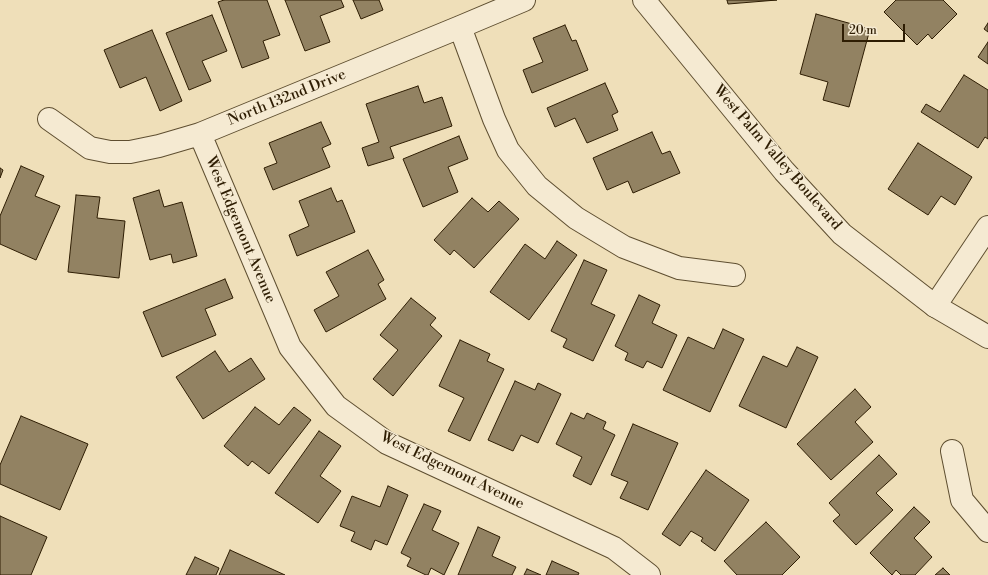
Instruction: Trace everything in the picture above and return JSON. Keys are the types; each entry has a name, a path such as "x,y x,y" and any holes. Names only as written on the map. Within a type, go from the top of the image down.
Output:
{"street":[{"name":"North 132nd Drive","path":"50,119 90,148 110,152 130,152 159,146 200,134 460,28 524,0"},
{"name":"West Palm Valley Boulevard","path":"644,0 784,171 842,234 935,306 988,337"},
{"path":"460,28 494,119 508,150 537,186 576,218 624,246 678,268 734,275"},
{"name":"West Edgemont Avenue","path":"200,134 290,347 336,406 387,443 614,548 649,575"},
{"path":"935,306 988,227"},
{"path":"952,451 962,500 988,531"}],"building":[{"path":"224,0 267,0 280,35 263,41 269,58 242,68 218,2"},
{"path":"285,0 341,0 344,7 320,16 330,42 305,51"},
{"path":"353,0 379,0 383,10 361,19"},
{"path":"727,0 777,0 728,4"},
{"path":"896,0 943,0 957,14 932,39 928,34 917,45 884,12"},
{"path":"816,14 870,29 849,107 823,100 828,82 800,74"},
{"path":"212,15 227,51 202,61 211,81 189,90 166,33"},
{"path":"988,23 988,32 984,29"},
{"path":"565,25 572,41 576,40 588,70 532,93 523,70 543,62 533,38"},
{"path":"152,30 182,101 160,111 146,77 120,88 104,50"},
{"path":"988,42 988,64 978,57"},
{"path":"964,75 988,90 988,139 985,137 978,148 921,112 926,104 940,112"},
{"path":"605,83 618,112 612,115 618,130 587,143 575,118 555,127 547,108"},
{"path":"418,86 424,103 442,97 452,126 390,147 394,158 368,166 362,148 379,142 366,104"},
{"path":"321,122 331,144 322,148 330,167 273,190 264,168 277,163 269,143"},
{"path":"652,132 662,154 670,151 680,173 633,193 628,181 607,190 593,158"},
{"path":"459,136 468,159 448,167 458,192 423,207 403,159"},
{"path":"918,143 972,177 955,205 941,196 928,215 888,189"},
{"path":"21,166 44,176 35,196 60,206 36,260 0,244 0,216"},
{"path":"0,168 3,170 0,178"},
{"path":"331,188 337,202 342,200 355,232 297,256 289,235 309,226 299,201"},
{"path":"159,190 164,207 182,202 197,256 173,263 171,254 150,260 133,198"},
{"path":"76,195 100,197 97,218 125,221 119,278 68,272"},
{"path":"472,198 488,212 499,201 519,219 474,268 454,250 450,255 434,240"},
{"path":"557,241 577,255 529,320 490,292 525,244 545,259"},
{"path":"368,250 384,280 378,284 386,299 326,332 314,310 339,296 326,272"},
{"path":"584,260 607,270 591,304 615,315 593,361 563,347 567,339 551,331"},
{"path":"225,279 233,298 205,309 216,335 162,357 143,312"},
{"path":"639,295 660,305 652,323 677,335 662,368 647,361 643,368 625,360 628,353 615,346"},
{"path":"411,298 436,318 430,325 442,336 393,396 373,379 398,350 380,335"},
{"path":"723,329 744,339 710,412 663,390 688,337 714,349"},
{"path":"460,340 490,354 487,361 504,369 470,441 448,431 464,398 439,386"},
{"path":"797,347 818,357 786,428 739,406 763,356 787,367"},
{"path":"215,351 229,372 251,358 265,379 203,419 176,377"},
{"path":"515,381 535,390 538,383 561,394 538,443 521,435 513,451 488,440"},
{"path":"855,389 871,407 855,422 873,442 831,480 797,444"},
{"path":"255,407 279,425 294,407 311,420 269,474 252,461 248,466 224,446"},
{"path":"571,413 584,419 587,413 606,422 603,429 615,435 591,485 573,476 582,457 556,444"},
{"path":"21,416 88,444 60,510 0,484 0,465"},
{"path":"633,424 678,443 648,510 620,498 628,482 611,475"},
{"path":"319,431 341,446 320,476 341,491 318,523 275,493"},
{"path":"879,455 897,474 876,493 893,510 856,545 833,521 840,515 829,503"},
{"path":"706,470 749,500 715,551 701,541 703,538 691,531 680,546 662,534"},
{"path":"388,486 408,495 387,545 375,540 371,550 351,541 355,532 340,526 352,496 380,507"},
{"path":"424,504 441,511 432,530 459,543 444,575 431,568 428,575 426,575 407,566 411,558 401,553"},
{"path":"914,507 930,522 914,538 932,557 915,575 901,575 896,570 892,575 870,553"},
{"path":"0,516 47,537 31,575 0,575"},
{"path":"766,522 800,557 782,575 737,575 724,561"},
{"path":"478,527 500,537 492,556 516,567 512,575 458,575"},
{"path":"230,550 285,575 219,575"},
{"path":"195,557 219,568 216,575 186,575"},
{"path":"552,561 579,573 578,575 546,575"},
{"path":"943,568 950,575 935,575"},
{"path":"527,569 541,575 524,575"}]}
